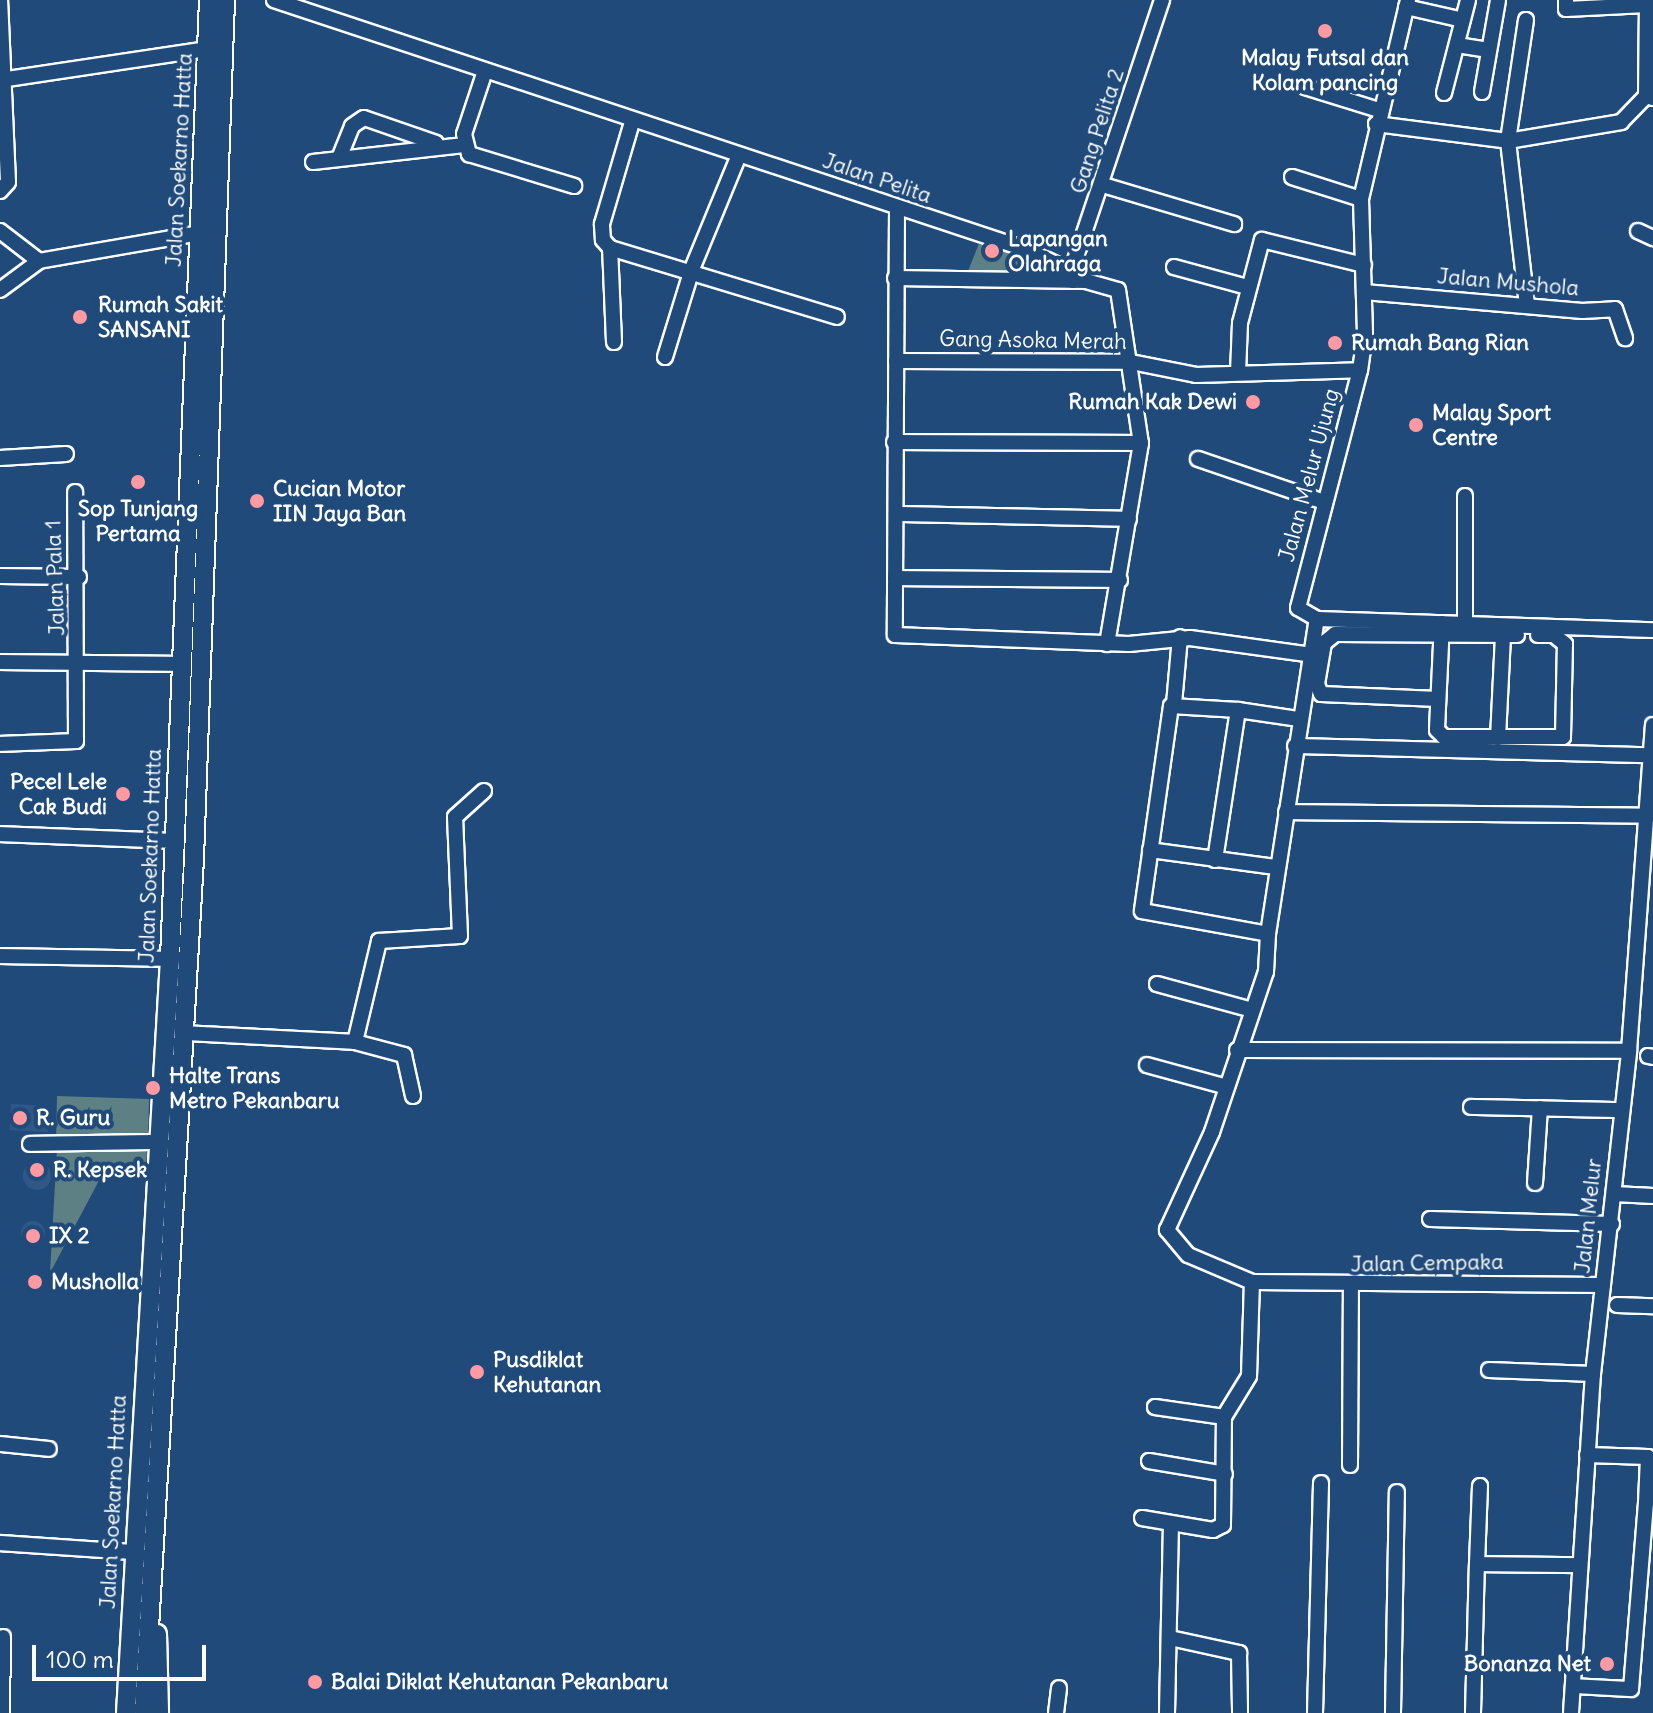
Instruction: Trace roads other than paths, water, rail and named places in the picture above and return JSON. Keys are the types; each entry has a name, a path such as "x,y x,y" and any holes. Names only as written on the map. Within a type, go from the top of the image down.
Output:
{"main road":[{"name":"Jalan Soekarno Hatta","path":"144,1713 164,1222 161,1142 209,0"},
{"name":"Jalan Soekarno Hatta","path":"126,1713 133,1552 184,1033 216,319 225,0"},
{"path":"196,318 216,319"},
{"path":"149,1596 160,1660 159,1713"}],"street":[{"path":"0,0 8,182 0,191"},
{"name":"Jalan Pelita","path":"274,0 897,210 1022,248 1072,278 1118,290 1141,443 1107,644"},
{"name":"Gang Pelita 2","path":"1072,278 1162,0"},
{"path":"1444,93 1468,0"},
{"path":"1482,92 1498,0"},
{"path":"1305,87 1378,117 1508,141 1621,122 1650,97 1647,3 1566,9 1566,0"},
{"path":"1407,4 1463,20"},
{"name":"Jalan Melur Ujung","path":"1317,619 1297,605 1360,370 1364,292 1361,199 1407,4"},
{"path":"1526,20 1508,141 1527,305"},
{"path":"1457,45 1489,50"},
{"path":"2,80 208,49"},
{"path":"464,145 485,71"},
{"path":"340,156 352,126 364,118 440,144"},
{"path":"614,342 610,248 602,235 604,215 633,119"},
{"path":"313,162 440,144 464,145 477,159 574,186"},
{"path":"665,357 692,269 739,155"},
{"path":"1292,177 1361,199"},
{"path":"1103,185 1234,224"},
{"path":"897,210 894,442 897,637 1107,644 1180,637 1312,655"},
{"path":"0,231 39,261"},
{"path":"1638,231 1653,238"},
{"path":"0,290 39,261 200,233"},
{"path":"1238,373 1247,287 1265,239 1364,265"},
{"path":"610,248 692,269 837,317"},
{"path":"1174,267 1247,287"},
{"path":"895,278 1072,278"},
{"name":"Jalan Mushola","path":"1364,292 1615,309 1625,338"},
{"name":"Gang Asoka Merah","path":"896,361 1131,362 1177,375 1360,370"},
{"path":"894,442 1141,443"},
{"path":"0,458 66,454"},
{"path":"1198,459 1324,502"},
{"name":"Jalan Pala 1","path":"0,744 76,741 79,577 75,492"},
{"path":"1465,496 1465,624"},
{"path":"896,514 1129,519"},
{"path":"0,576 79,577"},
{"path":"895,578 1120,580"},
{"path":"1142,1518 1220,1529 1225,1474 1224,1417 1249,1376 1252,1282 1188,1255 1168,1237 1168,1225 1212,1132 1223,1086 1249,1009 1266,972 1276,867 1317,619 1441,628 1503,635 1554,635 1565,644 1565,734 1561,739 1444,737 1437,730 1441,628"},
{"path":"1438,699 1321,694 1317,684 1324,643 1330,636 1465,624 1653,630"},
{"path":"1498,738 1503,635"},
{"path":"1180,637 1174,704 1141,903 1146,914 1268,934"},
{"path":"0,662 183,664"},
{"path":"1174,704 1299,719"},
{"path":"1215,860 1238,710"},
{"name":"Jalan Melur","path":"1571,1713 1593,1374 1612,1224 1619,1110 1629,1051 1653,725"},
{"path":"1295,746 1650,755"},
{"path":"355,1042 379,941 460,936 455,817 484,791"},
{"path":"1286,812 1648,816"},
{"path":"0,834 174,841"},
{"path":"1150,850 1276,867"},
{"path":"0,956 170,959"},
{"path":"1157,984 1249,1009"},
{"path":"184,1033 355,1042 404,1055 413,1096"},
{"path":"1237,1050 1629,1051"},
{"path":"1147,1065 1223,1086"},
{"path":"1471,1107 1619,1110"},
{"path":"1535,1183 1540,1108"},
{"path":"30,1144 161,1142"},
{"path":"1614,1194 1653,1196"},
{"path":"1430,1219 1612,1224"},
{"name":"Jalan Cempaka","path":"1252,1282 1351,1286 1603,1285"},
{"path":"1350,1465 1351,1286"},
{"path":"1617,1305 1653,1306"},
{"path":"1489,1370 1593,1374"},
{"path":"1155,1407 1224,1417"},
{"path":"0,1444 49,1449"},
{"path":"1573,1686 1631,1689 1646,1503 1648,1457 1587,1455"},
{"path":"1149,1461 1225,1474"},
{"path":"1315,1713 1321,1483"},
{"path":"1473,1713 1480,1486"},
{"path":"1393,1713 1397,1492"},
{"path":"1167,1713 1171,1524"},
{"path":"0,1543 133,1552"},
{"path":"1477,1564 1579,1565"},
{"path":"2,1713 3,1637"},
{"path":"1170,1638 1239,1653 1240,1713"},
{"path":"1056,1713 1059,1688"}],"place":[{"name":"Malay Futsal dan Kolam pancing","path":"1325,31"},
{"name":"Lapangan Olahraga","path":"992,251"},
{"name":"Rumah Sakit SANSANI","path":"80,317"},
{"name":"Rumah Bang Rian","path":"1335,343"},
{"name":"Rumah Kak Dewi","path":"1253,402"},
{"name":"Malay Sport Centre","path":"1416,425"},
{"name":"Sop Tunjang Pertama","path":"138,482"},
{"name":"Cucian Motor IIN Jaya Ban","path":"257,501"},
{"name":"Pecel Lele Cak Budi","path":"123,794"},
{"name":"Halte Trans Metro Pekanbaru","path":"153,1088"},
{"name":"R. Guru","path":"20,1118"},
{"name":"R. Kepsek","path":"37,1170"},
{"name":"IX 2","path":"33,1236"},
{"name":"Musholla","path":"35,1282"},
{"name":"Pusdiklat Kehutanan","path":"477,1372"},
{"name":"Bonanza Net","path":"1607,1664"},
{"name":"Balai Diklat Kehutanan Pekanbaru","path":"315,1682"}]}
